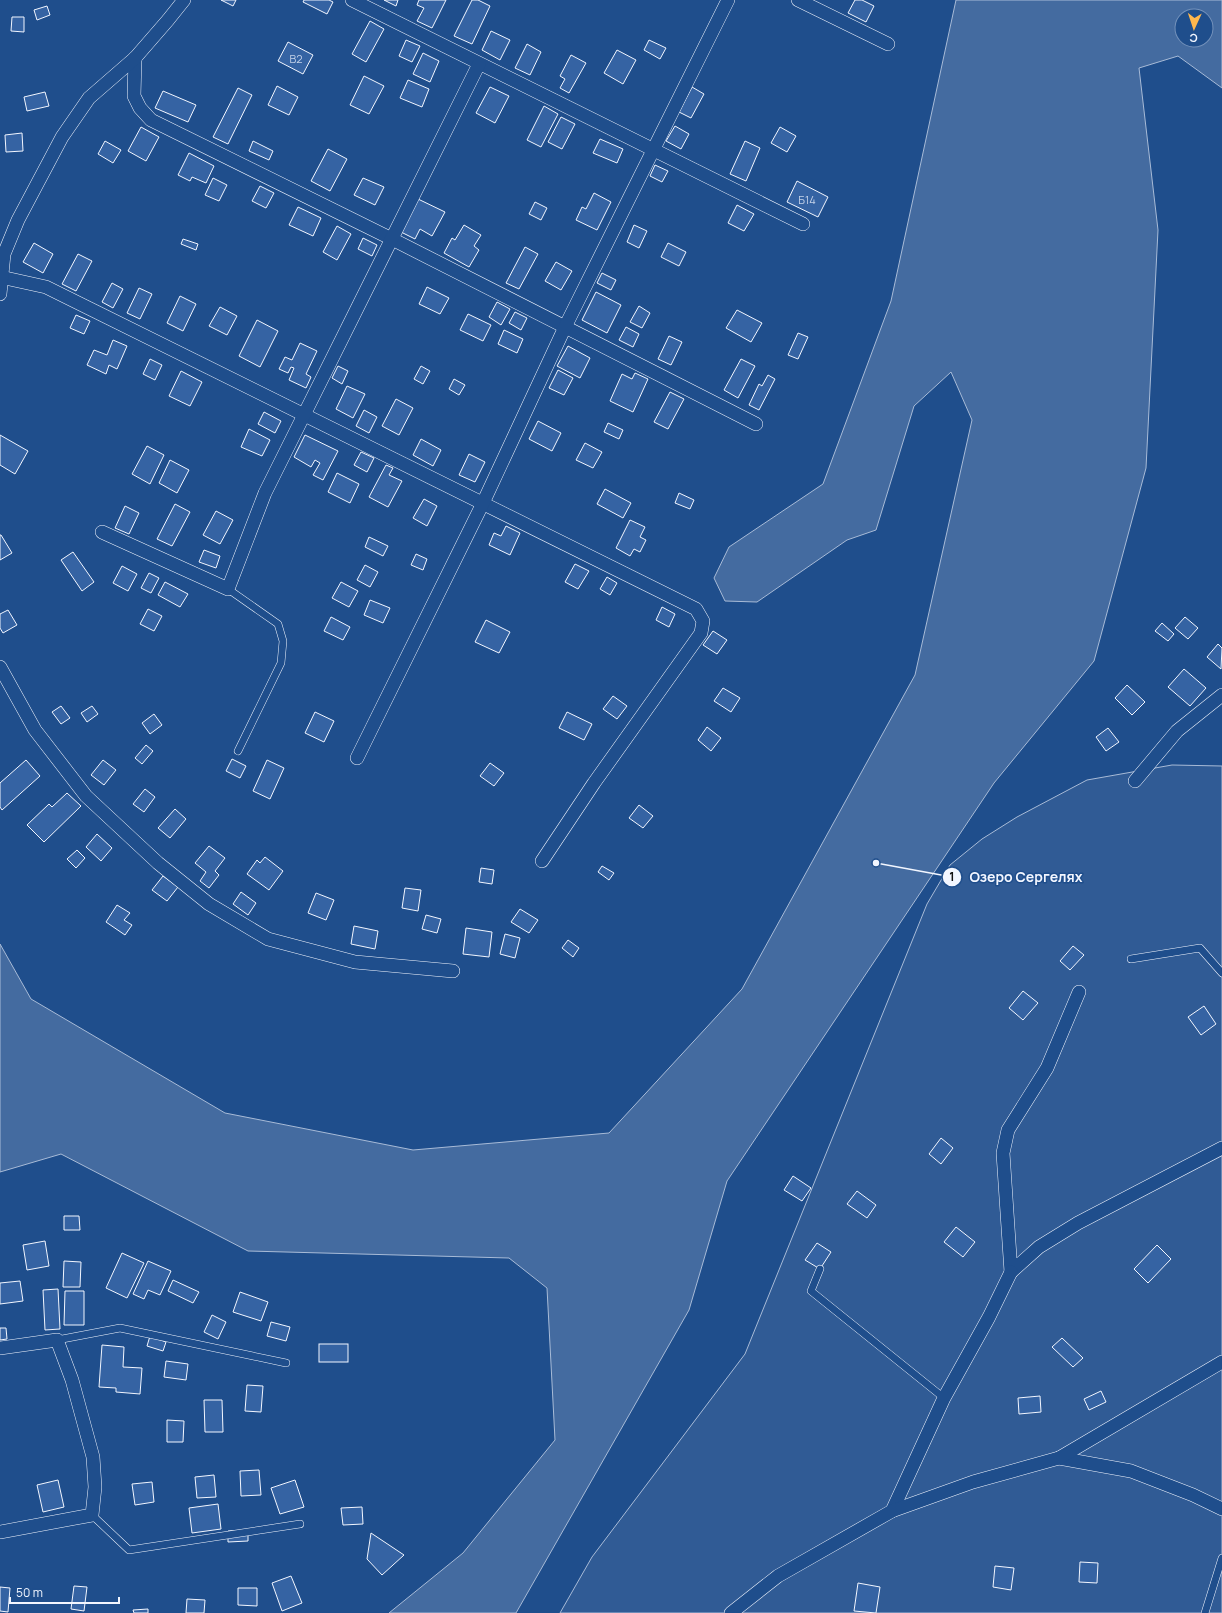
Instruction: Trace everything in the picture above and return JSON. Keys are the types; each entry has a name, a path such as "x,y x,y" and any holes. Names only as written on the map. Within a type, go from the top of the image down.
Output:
{"street":[{"path":"0,294 4,254 18,220 62,136 89,98 135,58 184,0"},
{"path":"352,0 653,151 803,224"},
{"path":"357,758 483,503 565,327 728,0"},
{"path":"798,0 888,44"},
{"path":"135,58 134,96 140,108 151,120 392,239 756,424"},
{"path":"102,532 228,589 265,493 478,64"},
{"path":"1,277 46,287 696,609 703,621 701,633 594,784 542,861"},
{"path":"0,667 36,730 86,796 158,863 209,904 268,939 355,962 453,971"},
{"path":"1135,781 1176,731 1222,695"},
{"path":"1011,1272 1003,1153 1008,1130 1047,1068 1079,992"},
{"path":"892,1511 944,1398 989,1317 1011,1272 1039,1247 1078,1223 1222,1148"},
{"path":"0,1348 57,1340 72,1380 93,1457 94,1487 92,1515 0,1532"},
{"path":"731,1613 778,1576 892,1511 973,1482 1059,1458 1222,1362"},
{"path":"1059,1458 1131,1471 1193,1495 1222,1509"}],"lane":[{"path":"228,589 278,624 282,641 281,663 238,751"},
{"path":"1131,959 1200,948 1222,973"},
{"path":"820,1269 811,1291 944,1398"},
{"path":"57,1340 120,1328 286,1363"},
{"path":"92,1515 129,1550 300,1524"},
{"path":"1205,1613 1222,1558"}],"shaded area":[{"path":"956,0 1222,0 1222,88 1178,56 1139,68 1158,230 1146,468 1094,661 994,783 727,1181 689,1310 516,1613 389,1613 463,1553 555,1440 547,1288 509,1258 248,1251 61,1154 0,1172 0,944 31,999 225,1113 413,1150 609,1133 742,989 915,675 972,420 951,372 914,406 876,530 847,540 757,602 725,601 714,578 729,547 823,484 891,301"},
{"path":"1172,765 1222,766 1222,1613 560,1613 592,1557 745,1354 927,904 950,865 982,839 1017,817 1087,780"}],"building":[{"path":"221,0 236,0 233,6"},
{"path":"304,0 329,0 333,2 327,14 303,2"},
{"path":"384,0 398,0 396,6"},
{"path":"419,0 446,0 432,28 417,21 424,8 417,5"},
{"path":"472,0 478,0 490,6 472,44 454,36"},
{"path":"855,0 862,0 874,6 866,22 848,13"},
{"path":"47,6 50,15 37,20 34,10"},
{"path":"12,17 24,17 24,32 11,31"},
{"path":"370,21 384,29 366,62 352,54"},
{"path":"491,31 510,40 500,60 482,50"},
{"path":"406,40 420,46 412,62 399,56"},
{"path":"649,40 666,48 660,59 644,50"},
{"path":"288,42 313,55 303,74 278,61"},
{"path":"527,44 541,52 530,75 515,68"},
{"path":"617,50 636,60 623,84 604,73"},
{"path":"423,53 439,61 430,82 413,74"},
{"path":"571,55 586,63 569,93 560,88 565,79 560,76"},
{"path":"364,76 384,86 369,114 350,105"},
{"path":"408,80 429,89 422,107 400,98"},
{"path":"277,86 298,97 289,115 268,105"},
{"path":"490,87 509,96 495,123 476,113"},
{"path":"692,87 704,94 691,118 679,112"},
{"path":"238,88 252,95 228,144 213,137"},
{"path":"163,91 196,105 188,122 155,108"},
{"path":"45,92 49,106 27,111 24,97"},
{"path":"544,106 558,114 541,147 527,140"},
{"path":"561,117 575,124 562,149 548,142"},
{"path":"675,126 689,134 681,149 666,141"},
{"path":"141,127 159,137 146,161 128,151"},
{"path":"780,127 796,136 787,152 771,143"},
{"path":"22,133 23,151 6,152 5,135"},
{"path":"600,139 623,149 617,163 593,153"},
{"path":"105,141 121,150 113,163 98,154"},
{"path":"253,141 273,151 269,160 249,151"},
{"path":"745,141 760,148 746,181 730,174"},
{"path":"328,149 347,159 330,191 311,181"},
{"path":"189,153 214,166 206,183 192,177 190,181 178,175"},
{"path":"655,165 668,171 662,182 650,176"},
{"path":"213,178 227,185 219,201 205,195"},
{"path":"363,178 384,187 375,205 354,195"},
{"path":"797,181 828,197 818,217 787,202"},
{"path":"260,186 274,193 266,208 252,201"},
{"path":"594,193 611,202 597,230 576,220 582,207 586,209"},
{"path":"418,199 445,212 432,236 420,229 415,239 401,232"},
{"path":"535,202 547,208 541,220 529,214"},
{"path":"737,205 754,214 744,231 728,223"},
{"path":"298,207 321,218 313,236 289,225"},
{"path":"464,225 481,235 474,246 479,250 469,267 444,253 452,238 455,240"},
{"path":"634,225 647,231 639,248 627,242"},
{"path":"337,226 351,234 337,260 323,252"},
{"path":"363,238 377,245 372,256 358,249"},
{"path":"183,239 198,244 196,250 181,244"},
{"path":"34,243 53,254 43,273 23,262"},
{"path":"668,243 686,252 679,266 661,257"},
{"path":"525,247 538,254 519,289 506,283"},
{"path":"78,254 92,261 76,291 62,284"},
{"path":"556,262 572,271 561,290 545,281"},
{"path":"602,273 616,280 611,290 597,283"},
{"path":"112,283 123,289 113,308 102,302"},
{"path":"427,287 449,298 440,314 419,304"},
{"path":"139,288 152,294 140,319 127,313"},
{"path":"596,292 621,305 607,333 582,320"},
{"path":"180,296 196,304 183,331 167,323"},
{"path":"497,302 510,309 501,325 489,317"},
{"path":"639,306 650,313 642,328 630,322"},
{"path":"220,307 237,316 227,335 209,326"},
{"path":"737,310 762,323 751,342 726,328"},
{"path":"515,312 527,318 521,330 509,323"},
{"path":"468,314 491,325 483,341 460,330"},
{"path":"76,315 90,321 84,334 70,328"},
{"path":"257,320 278,331 260,367 239,356"},
{"path":"626,327 639,334 633,347 619,340"},
{"path":"504,330 523,339 517,353 498,344"},
{"path":"798,333 808,337 798,359 788,355"},
{"path":"669,336 682,342 671,365 658,359"},
{"path":"113,340 127,346 117,369 109,365 106,374 87,365 94,350 107,355"},
{"path":"300,343 317,351 306,374 311,377 306,388 289,380 294,368 291,367 288,373 279,369 285,357 292,360"},
{"path":"568,346 590,358 580,378 557,366"},
{"path":"150,359 162,365 155,380 143,374"},
{"path":"741,359 755,366 738,398 724,390"},
{"path":"338,366 348,371 342,384 332,378"},
{"path":"421,366 430,371 423,384 414,379"},
{"path":"558,370 573,378 564,395 549,388"},
{"path":"181,371 202,382 190,406 169,396"},
{"path":"635,373 648,379 633,412 610,401 622,374 632,379"},
{"path":"768,375 775,379 759,410 749,405 759,384 762,386"},
{"path":"454,379 465,385 459,395 449,389"},
{"path":"347,386 365,394 353,418 336,409"},
{"path":"670,392 684,399 668,429 654,422"},
{"path":"396,399 413,408 399,435 382,426"},
{"path":"364,410 377,417 369,433 356,426"},
{"path":"264,412 281,421 275,433 258,424"},
{"path":"538,421 561,433 552,451 529,439"},
{"path":"608,423 623,430 619,439 604,432"},
{"path":"249,429 270,440 262,456 241,447"},
{"path":"0,435 28,451 15,474 0,465"},
{"path":"305,435 338,451 323,480 313,475 320,463 315,460 311,467 294,457"},
{"path":"421,439 441,450 433,466 413,455"},
{"path":"585,443 602,452 593,468 576,460"},
{"path":"147,446 164,455 150,484 132,474"},
{"path":"361,452 374,458 367,472 354,465"},
{"path":"469,454 485,462 475,482 459,475"},
{"path":"170,460 189,470 177,493 159,483"},
{"path":"386,465 393,468 389,475 402,481 388,507 369,497"},
{"path":"337,473 359,484 350,503 328,492"},
{"path":"605,489 631,503 623,518 597,504"},
{"path":"679,493 694,500 690,509 675,503"},
{"path":"424,499 437,506 427,526 413,518"},
{"path":"175,504 190,512 172,546 157,539"},
{"path":"125,506 139,513 129,534 115,528"},
{"path":"216,511 233,520 220,544 203,535"},
{"path":"630,520 645,527 640,537 646,540 640,552 634,549 630,556 616,548"},
{"path":"506,526 520,533 510,555 489,545 494,533 501,536"},
{"path":"0,535 12,553 0,560"},
{"path":"369,537 388,546 383,556 365,547"},
{"path":"204,550 220,556 216,568 199,562"},
{"path":"73,552 94,582 82,591 61,560"},
{"path":"416,554 427,559 423,570 411,565"},
{"path":"575,564 589,571 578,589 565,582"},
{"path":"365,565 378,572 370,587 357,580"},
{"path":"122,566 137,574 128,591 113,583"},
{"path":"149,573 159,578 151,593 141,588"},
{"path":"607,577 617,583 610,595 600,589"},
{"path":"165,582 188,594 180,607 158,595"},
{"path":"341,582 358,591 349,607 332,598"},
{"path":"370,600 390,608 383,623 364,615"},
{"path":"662,607 675,614 669,627 656,620"},
{"path":"148,609 162,616 154,631 140,624"},
{"path":"8,610 17,625 3,633 0,628 0,614"},
{"path":"331,617 350,627 343,640 324,631"},
{"path":"1185,617 1198,628 1188,639 1175,628"},
{"path":"486,620 510,632 499,653 475,642"},
{"path":"1162,623 1174,634 1168,641 1155,631"},
{"path":"713,631 727,640 717,654 703,645"},
{"path":"1218,644 1222,648 1221,669 1207,657"},
{"path":"1184,669 1206,688 1190,706 1168,687"},
{"path":"1127,685 1145,702 1132,715 1115,698"},
{"path":"723,688 740,698 731,712 714,701"},
{"path":"613,696 627,706 617,719 603,709"},
{"path":"61,706 70,718 61,724 52,712"},
{"path":"92,706 98,714 87,722 81,713"},
{"path":"315,712 334,721 324,742 305,733"},
{"path":"567,712 592,724 584,740 559,728"},
{"path":"154,714 162,725 150,734 142,723"},
{"path":"707,727 721,738 711,751 698,740"},
{"path":"1108,728 1119,742 1106,751 1096,737"},
{"path":"146,745 153,751 142,764 135,758"},
{"path":"232,759 246,766 240,778 226,771"},
{"path":"26,760 40,776 2,810 0,807 0,783"},
{"path":"103,760 116,770 104,785 91,775"},
{"path":"267,760 284,768 270,799 253,791"},
{"path":"490,763 504,773 494,786 480,776"},
{"path":"145,789 155,797 144,812 133,804"},
{"path":"67,793 81,806 44,842 27,825 49,804 52,807"},
{"path":"639,805 653,816 643,828 629,818"},
{"path":"175,809 186,819 170,838 158,828"},
{"path":"97,834 112,848 101,861 86,847"},
{"path":"209,846 225,858 215,871 219,875 209,888 200,881 206,872 195,863"},
{"path":"77,850 85,858 76,868 67,859"},
{"path":"265,857 283,871 269,890 247,874 257,860 260,863"},
{"path":"602,866 614,873 609,880 598,872"},
{"path":"481,868 494,870 492,884 479,882"},
{"path":"163,876 178,887 167,901 152,890"},
{"path":"405,888 421,890 418,911 402,908"},
{"path":"241,892 256,903 248,915 233,904"},
{"path":"316,893 334,900 326,920 308,913"},
{"path":"117,905 130,913 124,920 132,925 125,935 106,922"},
{"path":"520,909 538,920 529,933 511,922"},
{"path":"426,915 441,919 437,933 422,929"},
{"path":"354,926 378,931 375,949 351,944"},
{"path":"466,928 492,932 489,957 463,954"},
{"path":"505,934 520,938 515,958 500,954"},
{"path":"568,940 579,948 573,957 562,948"},
{"path":"1073,946 1084,955 1070,970 1060,961"},
{"path":"1023,991 1038,1003 1023,1020 1009,1008"},
{"path":"1204,1006 1216,1024 1201,1035 1188,1017"},
{"path":"941,1138 953,1148 941,1164 929,1154"},
{"path":"793,1176 811,1188 802,1201 784,1190"},
{"path":"857,1191 876,1205 867,1218 847,1204"},
{"path":"64,1216 79,1216 80,1230 64,1230"},
{"path":"956,1227 975,1242 963,1257 944,1242"},
{"path":"45,1241 49,1266 27,1270 23,1245"},
{"path":"817,1243 831,1252 820,1269 805,1260"},
{"path":"1157,1245 1171,1259 1148,1283 1134,1269"},
{"path":"122,1253 144,1263 127,1298 106,1288"},
{"path":"64,1261 81,1262 80,1287 63,1287"},
{"path":"148,1261 171,1271 160,1295 148,1290 144,1299 133,1294"},
{"path":"173,1280 199,1292 193,1303 168,1291"},
{"path":"20,1281 23,1301 0,1304 0,1283"},
{"path":"58,1289 60,1329 45,1330 43,1290"},
{"path":"65,1291 84,1291 84,1325 64,1325"},
{"path":"240,1292 268,1302 261,1321 233,1312"},
{"path":"212,1315 226,1322 218,1339 204,1332"},
{"path":"271,1322 290,1327 286,1341 267,1336"},
{"path":"0,1328 6,1328 7,1339 0,1340"},
{"path":"150,1336 166,1342 163,1351 147,1346"},
{"path":"1062,1338 1083,1358 1073,1367 1052,1347"},
{"path":"319,1344 348,1344 348,1362 319,1362"},
{"path":"102,1345 124,1347 123,1367 142,1368 140,1394 116,1392 116,1388 99,1387"},
{"path":"166,1361 188,1364 186,1380 164,1377"},
{"path":"247,1385 263,1386 261,1412 245,1411"},
{"path":"1101,1391 1106,1402 1089,1410 1084,1399"},
{"path":"1040,1396 1041,1412 1019,1414 1018,1398"},
{"path":"204,1400 222,1400 223,1432 205,1432"},
{"path":"167,1420 184,1421 183,1442 167,1442"},
{"path":"259,1470 261,1495 241,1496 240,1471"},
{"path":"214,1475 216,1497 197,1498 195,1477"},
{"path":"58,1480 64,1507 43,1512 37,1485"},
{"path":"295,1480 304,1507 280,1514 271,1488"},
{"path":"152,1482 154,1502 135,1505 132,1484"},
{"path":"218,1504 221,1529 192,1533 189,1508"},
{"path":"362,1507 363,1524 343,1525 341,1508"},
{"path":"248,1530 248,1541 228,1542 228,1531"},
{"path":"371,1533 404,1555 382,1575 367,1559"},
{"path":"1080,1562 1098,1563 1097,1583 1079,1582"},
{"path":"995,1566 1014,1568 1011,1590 993,1587"},
{"path":"291,1576 302,1603 282,1611 272,1583"},
{"path":"858,1583 880,1587 876,1613 854,1611"},
{"path":"74,1586 87,1587 84,1611 71,1609"},
{"path":"0,1587 10,1588 8,1612 0,1611"},
{"path":"238,1588 257,1588 257,1606 238,1605"},
{"path":"187,1599 205,1600 204,1613 186,1613"},
{"path":"148,1609 148,1613 134,1613 133,1610"}],"place":[{"name":"Озеро Сергелях","path":"876,863"}]}
